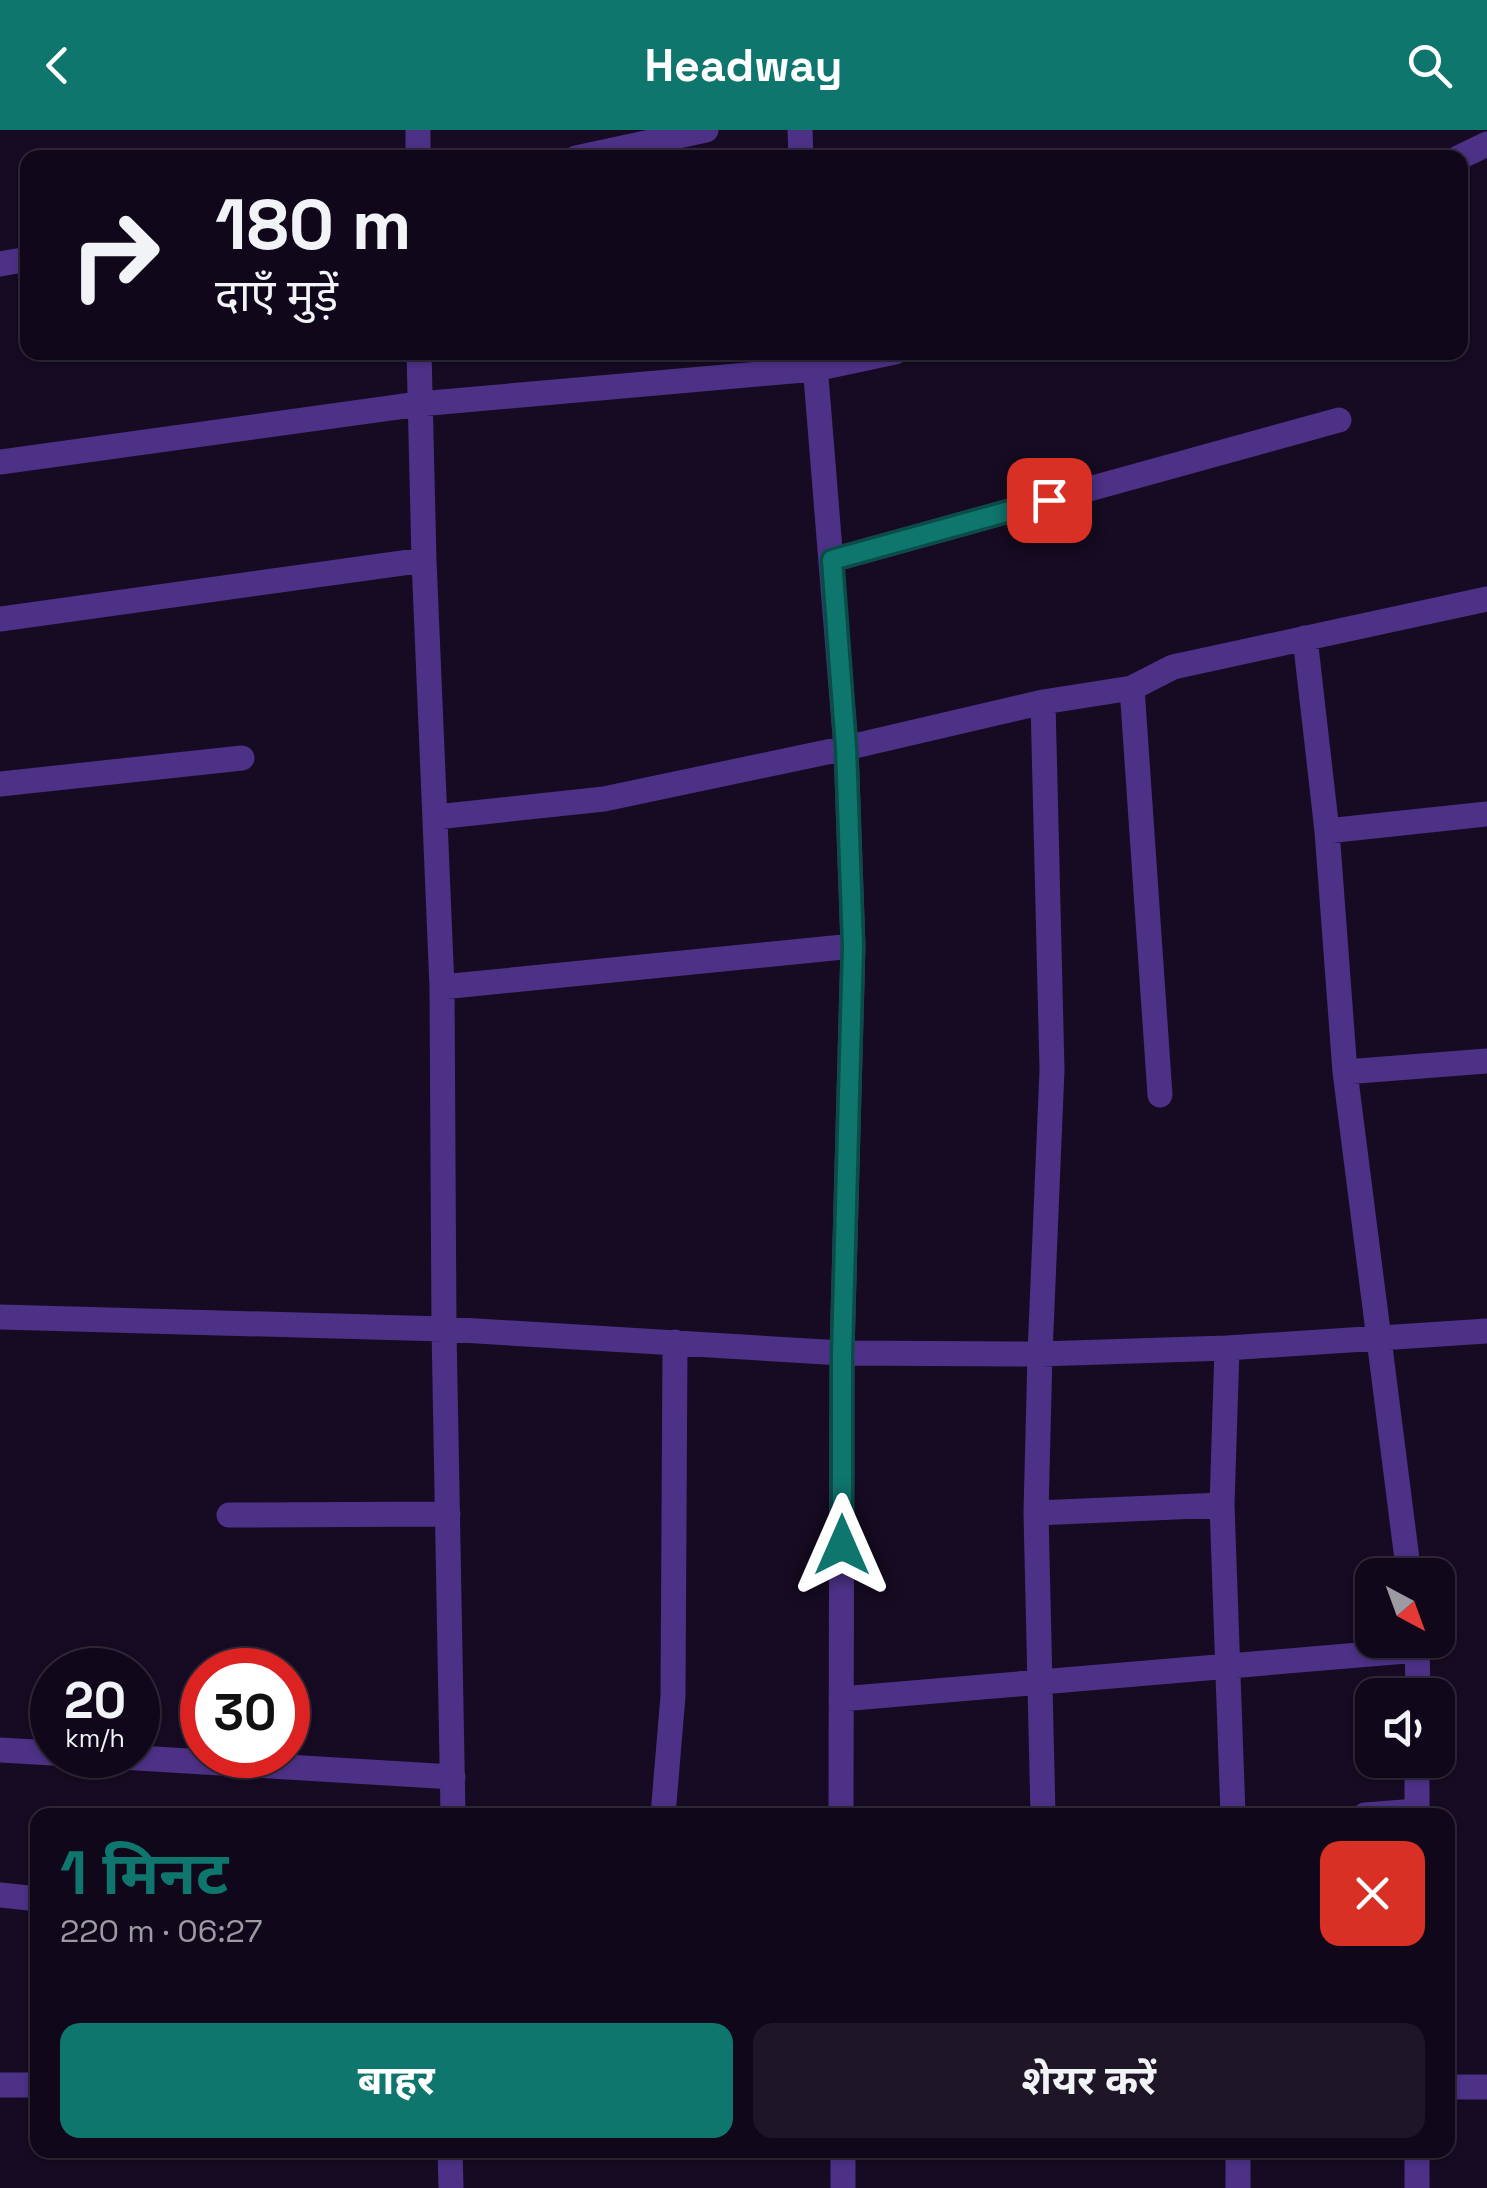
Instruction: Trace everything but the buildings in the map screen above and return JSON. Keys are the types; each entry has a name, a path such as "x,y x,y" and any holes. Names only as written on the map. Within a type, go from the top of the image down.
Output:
{"street":[{"path":"613,150 706,130"},
{"path":"419,360 442,987 453,1808"},
{"path":"0,462 419,404 815,361 846,748 853,946 842,1353 841,1808"},
{"path":"832,560 1339,420"},
{"path":"0,619 424,560"},
{"path":"436,816 604,798 846,748 1043,702 1132,688 1174,667 1487,598"},
{"path":"1305,638 1327,831 1345,1072 1407,1558"},
{"path":"1132,688 1160,1095"},
{"path":"1043,702 1052,1070 1036,1513 1043,1808"},
{"path":"0,784 242,758"},
{"path":"1327,831 1487,814"},
{"path":"442,987 853,946"},
{"path":"1345,1072 1487,1061"},
{"path":"0,1317 444,1328 842,1353 1040,1354 1226,1348 1487,1331"},
{"path":"665,1808 673,1696 676,1342"},
{"path":"1226,1348 1222,1505 1233,1808"},
{"path":"1036,1513 1222,1505"},
{"path":"228,1515 448,1514"},
{"path":"840,1698 1355,1652"},
{"path":"0,1750 30,1752"},
{"path":"160,1759 453,1777"},
{"path":"1417,1778 1417,1808"},
{"path":"0,1895 30,1898"},
{"path":"0,2085 30,2085"},
{"path":"1455,2087 1487,2087"},
{"path":"450,2158 450,2188"},
{"path":"844,2158 844,2188"},
{"path":"1238,2158 1238,2188"},
{"path":"1417,2158 1417,2188"}],"route":[{"path":"842,1545 842,1353 853,946 846,748 832,560 1049,500"}]}
